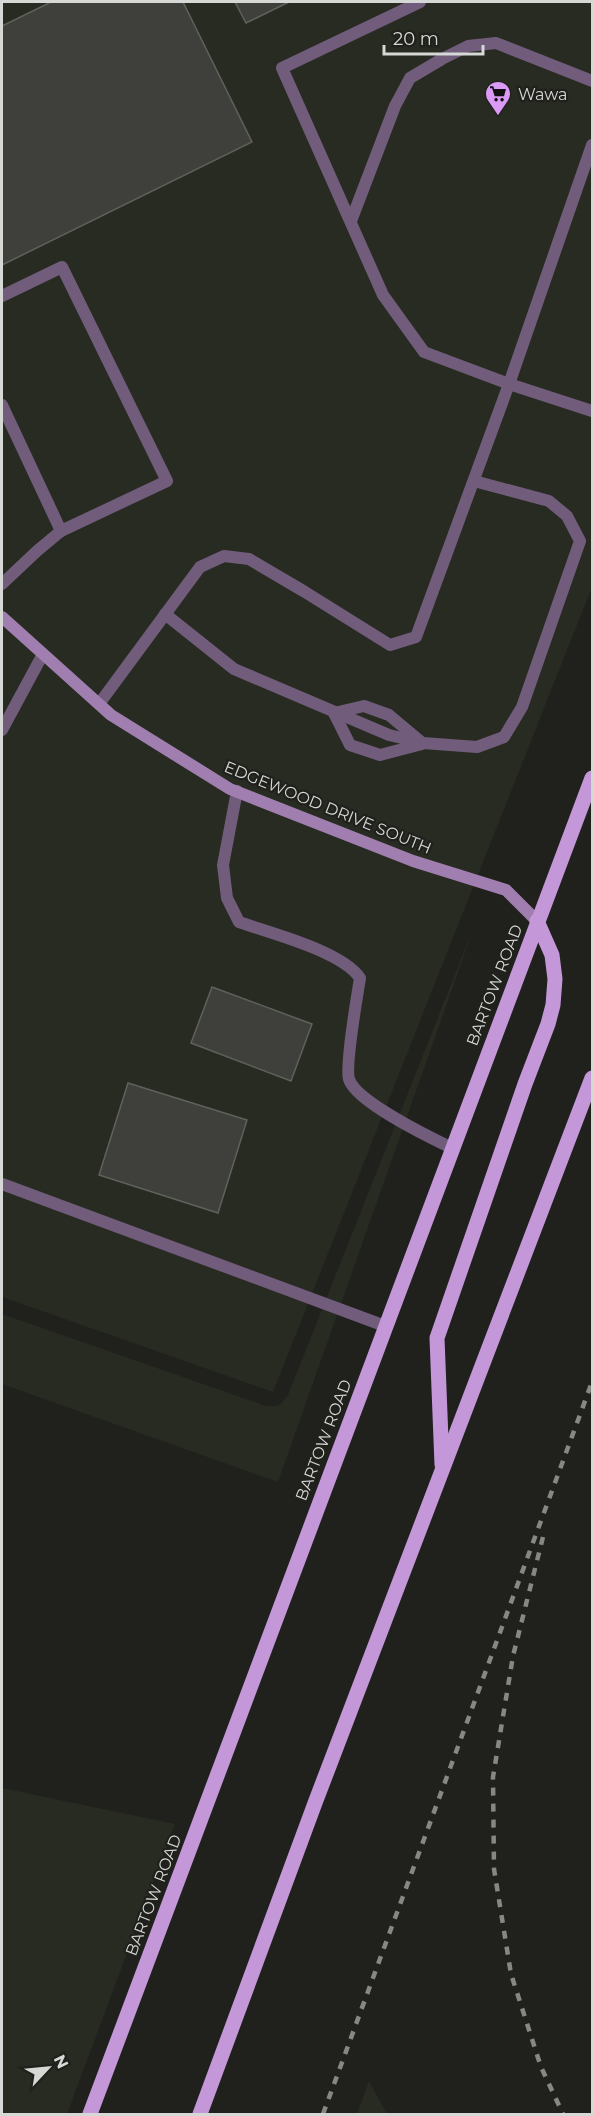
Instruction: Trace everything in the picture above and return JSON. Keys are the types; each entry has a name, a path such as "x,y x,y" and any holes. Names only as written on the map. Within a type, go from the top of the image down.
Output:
{"main road":[{"name":"BARTOW ROAD","path":"90,2115 592,778"},
{"path":"442,1471 437,1338 553,1005 555,978 552,955 537,921"},
{"path":"200,2115 311,1814 592,1078"}],"street":[{"name":"EDGEWOOD DRIVE SOUTH","path":"2,617 111,715 237,791 413,861 506,890 537,921"}],"lane":[{"path":"420,2 282,68 383,295 424,352 509,384 592,410"},
{"path":"351,221 400,96 410,78 442,59 468,46 496,43 592,81"},
{"path":"99,704 200,567 224,556 249,559 390,645 416,638 509,384 592,145"},
{"path":"2,296 62,267 167,481 61,531 36,551 2,585"},
{"path":"2,405 61,531"},
{"path":"165,614 234,669 388,735 423,743 477,747 504,737 522,707 580,540 567,516 549,501 474,481"},
{"path":"2,730 43,654"},
{"path":"334,713 364,706 389,715 423,743"},
{"path":"334,713 350,745 380,755 423,743"},
{"path":"237,791 223,865 226,898 239,922 327,954 353,968 360,978 349,1062 349,1079 358,1093 416,1131 452,1148"},
{"path":"2,1184 385,1326"}],"shaded area":[{"path":"2,2 592,2 592,587 273,1392 2,1297"},
{"path":"475,924 278,1482 2,1384 2,1314 266,1406 281,1404 288,1395"},
{"path":"2,1788 175,1824 67,2114 2,2114"},
{"path":"369,2081 387,2114 357,2114"}],"building":[{"path":"51,2 183,2 252,142 2,265 2,26"},
{"path":"235,2 289,2 246,23"},
{"path":"212,987 312,1024 291,1081 191,1043"},
{"path":"128,1083 247,1120 218,1213 99,1175"}],"railway":[{"path":"323,2114 592,1382"},
{"path":"543,1537 513,1656 493,1777 494,1869 511,1974 541,2067 563,2114"}],"place":[{"name":"Wawa","path":"498,117"}]}
